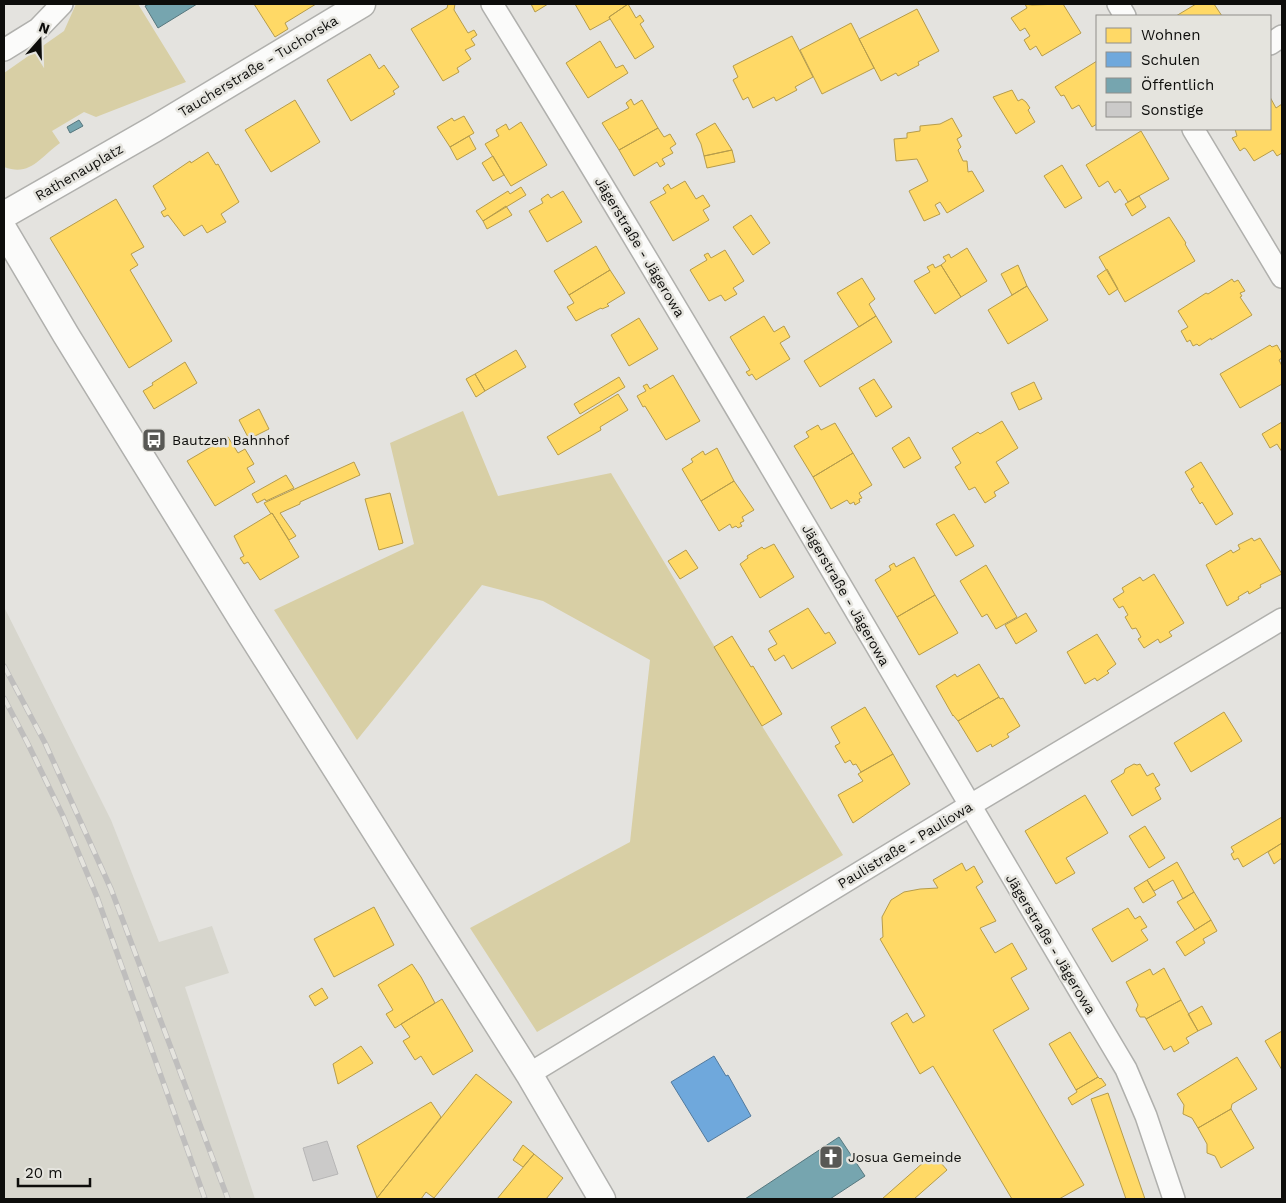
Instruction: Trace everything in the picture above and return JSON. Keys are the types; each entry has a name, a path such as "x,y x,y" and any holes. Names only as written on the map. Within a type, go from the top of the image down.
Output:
{"street":[{"path":"4,50 38,30 62,4"},
{"name":"Taucherstraße - Tuchorska","path":"154,129 362,4"},
{"name":"Jägerstraße - Jägerowa","path":"492,4 748,426 969,806 1126,1069 1146,1116 1174,1199"},
{"path":"1118,4 1124,15"},
{"path":"1271,43 1282,36"},
{"name":"Rathenauplatz","path":"4,215 154,129"},
{"path":"1194,130 1282,277"},
{"path":"4,230 66,335 232,603 529,1074 602,1199"},
{"name":"Paulistraße - Pauliowa","path":"529,1074 969,806 1282,619"}],"shaded area":[{"path":"76,4 138,4 186,82 96,117 84,112 52,131 60,143 35,164 21,169 4,167 4,73 64,31"},
{"path":"463,411 498,496 611,473 762,726 843,855 537,1032 470,928 630,842 650,660 543,601 482,585 357,740 274,610 414,544 390,443"},
{"path":"4,607 111,820 159,942 212,926 229,973 185,987 255,1199 4,1199"}],"building: Wohnen":[{"path":"254,4 316,4 285,23 288,29 275,37"},
{"path":"448,4 455,4 454,10 468,33 474,30 477,35 471,39 475,45 465,50 471,59 457,68 459,72 443,81 411,29 447,8"},
{"path":"531,4 548,4 535,12"},
{"path":"575,4 628,4 609,17 610,19 590,30"},
{"path":"628,4 636,18 640,15 644,21 640,24 654,47 635,59 609,17"},
{"path":"1025,4 1063,4 1081,33 1042,56 1036,46 1030,50 1024,40 1030,36 1025,28 1020,31 1011,18 1027,8"},
{"path":"1196,4 1214,4 1221,15 1178,15"},
{"path":"917,9 939,51 918,62 919,65 898,76 896,73 881,81 859,39"},
{"path":"851,23 874,68 822,94 800,50"},
{"path":"792,36 813,77 795,87 797,90 776,101 774,97 753,108 748,97 743,100 733,80 738,77 733,66"},
{"path":"600,41 616,68 623,65 628,73 588,98 566,63"},
{"path":"370,54 379,69 384,65 399,87 393,91 395,94 351,121 327,80"},
{"path":"1096,62 1096,125 1092,127 1079,105 1072,109 1064,95 1061,96 1055,87"},
{"path":"1012,90 1018,101 1022,99 1026,102 1035,122 1016,134 993,97"},
{"path":"631,99 634,105 642,100 658,128 619,150 602,123 629,108 626,103"},
{"path":"1271,99 1276,108 1282,104 1282,153 1277,156 1273,150 1254,161 1246,149 1244,148 1240,151 1232,138 1237,136 1235,130 1271,130"},
{"path":"295,100 320,142 271,172 245,130"},
{"path":"464,116 474,133 450,147 437,127 452,118 454,121"},
{"path":"952,118 962,136 957,139 961,147 958,150 963,161 967,161 968,172 972,171 984,191 947,213 940,202 935,205 940,214 924,221 909,191 928,181 917,159 896,161 894,139 907,138 907,133 920,131 920,126 940,124"},
{"path":"521,122 547,165 511,186 485,144 499,136 496,130 506,124 509,130"},
{"path":"715,123 732,150 704,156 696,134"},
{"path":"658,128 664,137 670,134 676,144 670,148 673,153 662,159 665,164 660,167 657,162 634,176 619,150"},
{"path":"1141,131 1169,179 1128,202 1120,189 1115,193 1108,181 1099,187 1086,165"},
{"path":"469,136 476,149 457,160 450,147"},
{"path":"732,150 735,162 707,168 704,156"},
{"path":"208,152 216,165 218,164 239,202 221,214 226,222 207,233 202,225 184,236 168,215 164,217 161,212 166,209 153,186 190,161 191,163"},
{"path":"493,156 504,175 493,181 482,163"},
{"path":"1062,165 1082,198 1065,208 1044,176"},
{"path":"685,181 696,199 703,195 710,206 703,210 709,220 673,241 650,202 666,193 663,188 668,184 671,189"},
{"path":"521,187 526,195 483,221 476,211 508,191 510,194"},
{"path":"563,191 582,222 547,242 529,211 543,203 541,199 548,194 551,198"},
{"path":"1139,196 1146,207 1132,216 1125,204"},
{"path":"116,199 144,247 131,254 138,265 130,270 172,341 129,368 50,238"},
{"path":"506,206 512,215 487,229 483,221"},
{"path":"751,215 770,243 753,255 733,227"},
{"path":"1169,217 1195,261 1125,302 1099,257"},
{"path":"596,246 610,270 569,295 554,271"},
{"path":"967,248 987,281 961,297 941,265 946,261 943,257 949,254 951,258"},
{"path":"725,250 744,281 733,288 737,294 725,301 721,295 709,301 690,270 707,260 704,255 708,253 711,258"},
{"path":"933,264 935,268 941,265 961,297 935,314 914,281 930,272 927,267"},
{"path":"1018,265 1027,286 1012,295 1001,274"},
{"path":"1107,269 1118,289 1109,295 1097,276"},
{"path":"610,270 625,293 607,304 609,306 576,321 567,307 574,303 569,295"},
{"path":"862,278 875,299 869,304 876,316 859,327 837,293"},
{"path":"1232,279 1234,282 1238,280 1245,291 1240,293 1242,296 1240,297 1252,315 1211,340 1211,338 1199,346 1197,344 1193,346 1190,340 1187,342 1181,331 1188,327 1178,311"},
{"path":"1027,286 1048,320 1008,344 988,310"},
{"path":"764,316 774,332 784,326 790,337 780,343 790,359 756,380 752,374 749,376 746,372 750,370 730,337"},
{"path":"876,316 892,342 820,387 804,361"},
{"path":"639,318 658,349 629,366 611,335"},
{"path":"1270,345 1272,347 1277,345 1282,354 1282,358 1279,360 1282,366 1282,384 1240,408 1220,374"},
{"path":"516,350 526,367 485,391 475,374"},
{"path":"185,362 197,383 154,409 143,391"},
{"path":"475,374 485,391 476,397 466,379"},
{"path":"673,375 700,421 666,440 637,396 646,391 643,386 647,384 650,389"},
{"path":"619,377 625,387 580,414 574,404"},
{"path":"874,379 892,407 876,417 859,388"},
{"path":"1034,382 1042,399 1019,410 1011,393"},
{"path":"618,394 628,410 600,427 601,430 558,455 547,437"},
{"path":"259,409 269,429 249,439 239,420"},
{"path":"1002,421 1018,448 996,462 1009,483 994,492 996,496 985,503 975,487 969,490 955,467 961,463 952,448 978,432 980,434"},
{"path":"1282,422 1282,452 1277,444 1270,448 1262,434"},
{"path":"835,423 853,453 813,477 794,446 809,437 806,432 818,425 821,430"},
{"path":"228,437 238,453 245,449 254,464 247,468 255,482 215,506 187,461"},
{"path":"909,437 921,458 904,468 892,448"},
{"path":"717,448 734,481 701,501 682,469 693,462 691,459 703,451 705,455"},
{"path":"853,453 872,485 859,493 862,498 855,505 854,502 850,504 847,500 831,509 813,477"},
{"path":"354,462 360,475 280,513 296,536 289,540 264,503"},
{"path":"1201,462 1233,514 1216,525 1202,502 1200,504 1191,489 1194,487 1185,472"},
{"path":"286,475 294,488 266,501 265,499 257,503 252,494"},
{"path":"734,481 754,510 742,517 744,521 740,523 742,526 732,528 730,524 719,531 701,501"},
{"path":"390,493 403,543 379,550 365,499"},
{"path":"272,513 299,557 260,580 248,562 244,564 240,558 244,556 234,536"},
{"path":"954,514 974,546 956,556 936,524"},
{"path":"1252,538 1254,541 1260,538 1282,574 1260,585 1261,587 1249,594 1248,591 1227,606 1206,565 1231,550 1233,553 1240,549 1238,545"},
{"path":"774,544 794,577 760,598 740,564 748,558 747,556 762,547 764,549"},
{"path":"686,550 698,568 680,579 668,561"},
{"path":"914,557 935,595 897,617 875,580 891,570 889,566 894,563 896,567"},
{"path":"986,565 1017,617 996,629 987,614 982,617 960,581"},
{"path":"1154,574 1184,623 1169,632 1172,636 1160,643 1158,639 1144,648 1138,639 1141,637 1136,628 1132,629 1125,617 1128,615 1123,606 1119,608 1113,599 1124,592 1122,588 1140,577 1143,581"},
{"path":"935,595 958,633 919,655 897,617"},
{"path":"808,608 825,634 829,632 836,643 792,669 784,655 775,661 768,649 777,644 769,631"},
{"path":"1026,613 1037,631 1016,644 1005,625"},
{"path":"1097,634 1116,664 1107,671 1109,673 1097,681 1095,678 1085,684 1067,652"},
{"path":"732,636 782,714 762,726 714,647"},
{"path":"979,664 999,697 958,721 953,716 936,686 955,674 957,677"},
{"path":"999,697 1000,699 1003,698 1020,726 1007,734 1009,737 992,747 991,744 977,752 958,721"},
{"path":"865,707 893,754 861,772 856,764 853,765 850,760 845,763 835,746 840,743 831,727"},
{"path":"1224,712 1242,741 1191,772 1174,743"},
{"path":"893,754 910,784 853,823 838,795 863,781 858,774"},
{"path":"1134,764 1140,764 1147,776 1153,773 1160,785 1155,788 1161,799 1132,816 1111,781"},
{"path":"1085,795 1108,833 1066,858 1075,873 1056,884 1025,831"},
{"path":"1282,817 1282,843 1243,867 1238,858 1234,860 1231,854 1234,852 1231,847"},
{"path":"1145,826 1165,858 1149,868 1129,836"},
{"path":"1282,843 1282,858 1274,864 1268,852"},
{"path":"1177,862 1194,892 1183,899 1173,880 1154,891 1147,880"},
{"path":"962,863 966,871 974,866 983,882 976,887 996,921 980,928 995,953 1012,943 1027,969 1011,978 1029,1009 993,1030 1084,1185 1059,1199 1012,1199 933,1066 920,1074 891,1023 907,1013 913,1023 925,1016 880,939 883,937 882,917 891,900 904,892 938,888 933,880"},
{"path":"1147,880 1156,895 1143,903 1134,888"},
{"path":"1194,892 1211,920 1195,930 1177,902"},
{"path":"374,907 394,945 334,977 314,939"},
{"path":"1128,908 1135,919 1140,916 1147,927 1141,930 1148,940 1112,962 1092,929"},
{"path":"1211,920 1217,931 1203,939 1205,943 1185,956 1176,942"},
{"path":"412,964 435,1003 395,1028 386,1014 393,1010 378,985"},
{"path":"1164,968 1181,1000 1146,1019 1145,1017 1140,1017 1136,1010 1138,1005 1126,982 1150,969 1153,975"},
{"path":"322,988 328,998 315,1006 309,996"},
{"path":"442,999 473,1051 433,1075 421,1056 415,1060 403,1041 410,1037 401,1024"},
{"path":"1181,1000 1198,1031 1186,1038 1189,1043 1174,1052 1171,1046 1164,1050 1146,1019"},
{"path":"1202,1006 1212,1024 1198,1031 1188,1014"},
{"path":"1282,1031 1282,1070 1265,1041"},
{"path":"1070,1032 1098,1077 1076,1090 1049,1044"},
{"path":"361,1046 373,1063 338,1084 333,1064"},
{"path":"1237,1057 1257,1089 1232,1104 1231,1109 1198,1128 1192,1118 1183,1114 1184,1105 1177,1094"},
{"path":"476,1074 512,1102 434,1198 426,1192 421,1199 378,1199 377,1198"},
{"path":"1098,1077 1106,1085 1072,1105 1068,1098 1077,1092 1076,1090"},
{"path":"1108,1093 1145,1199 1126,1199 1091,1099"},
{"path":"431,1102 441,1117 377,1198 357,1146"},
{"path":"1231,1109 1254,1148 1221,1168 1215,1156 1207,1153 1207,1144 1198,1128"},
{"path":"523,1145 534,1154 523,1167 513,1160"},
{"path":"534,1154 563,1178 546,1199 497,1199"},
{"path":"933,1154 947,1170 914,1199 882,1199"}],"building: Schulen":[{"path":"714,1056 726,1076 728,1075 751,1116 708,1142 671,1082"}],"building: Öffentlich":[{"path":"149,4 197,4 158,28 145,6"},
{"path":"79,120 83,126 70,133 67,127"},
{"name":"Josua Gemeinde","path":"839,1137 865,1176 830,1199 745,1199"}],"building: Sonstige":[{"path":"327,1141 338,1174 313,1181 303,1148"}],"railway":[{"path":"4,666 45,743 111,889 228,1199"},
{"path":"4,698 63,816 97,897 205,1199"}],"place":[{"name":"Bautzen Bahnhof","path":"154,440"},
{"name":"Josua Gemeinde","path":"831,1157"}]}
